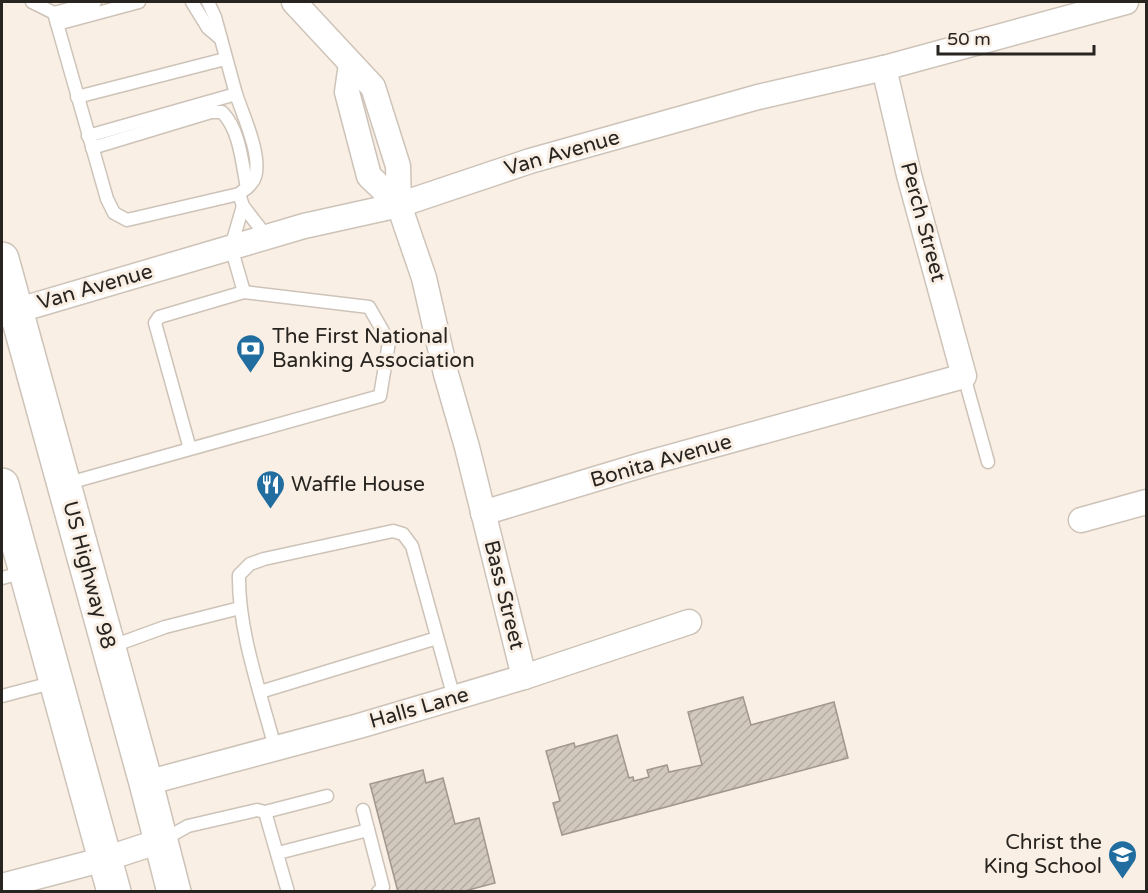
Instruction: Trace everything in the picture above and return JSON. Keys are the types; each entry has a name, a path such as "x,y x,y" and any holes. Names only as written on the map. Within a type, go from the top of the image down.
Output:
{"main road":[{"name":"US Highway 98","path":"2,260 9,313 64,484 174,891"},
{"path":"2,485 14,575 56,681 114,891"}],"street":[{"path":"294,2 373,87 399,166 399,205 424,278 483,513"},
{"name":"Van Avenue","path":"9,313 304,226 399,205 530,161 758,97 884,68 1126,2"},
{"name":"Perch Street","path":"884,68 909,175 963,376"},
{"name":"Bonita Avenue","path":"483,513 645,464 963,376"},
{"path":"1081,520 1146,502"},
{"name":"Bass Street","path":"483,513 524,677"},
{"name":"Halls Lane","path":"146,783 454,698 689,622"},
{"path":"2,886 105,859 160,841"}],"lane":[{"path":"32,2 55,18 90,142 111,206 114,213 127,220 243,191 255,177 256,157 225,59 215,17 208,2"},
{"path":"55,18 95,2"},
{"path":"55,18 139,2"},
{"path":"192,2 208,28 221,39"},
{"path":"77,97 225,59"},
{"path":"90,142 236,94"},
{"path":"90,142 211,112 222,112 229,119 234,131 243,191 243,206 231,248 244,292"},
{"path":"243,206 267,237"},
{"path":"64,484 190,449 380,396 389,342 369,307 244,292 159,317 155,323 190,449"},
{"path":"963,376 988,462"},
{"path":"275,748 240,608 239,575 250,564 264,559 393,531 403,534 412,546 454,698"},
{"path":"109,647 165,627 240,608"},
{"path":"260,692 437,638"},
{"path":"2,696 56,681"},
{"path":"160,841 188,826 257,810 265,812 327,796"},
{"path":"363,810 383,887 378,891"},
{"path":"265,812 288,891"},
{"path":"278,853 368,830"}],"building":[{"path":"743,697 751,725 834,702 848,758 562,835 553,803 560,801 546,751 574,743 575,747 617,735 629,778 633,777 634,781 649,777 647,770 667,765 669,772 702,765 688,712"},
{"path":"423,770 426,783 443,778 455,824 479,818 495,883 461,892 398,892 370,784"}],"place":[{"name":"The First National Banking Association","path":"251,374"},
{"name":"Waffle House","path":"270,510"},
{"name":"Christ the King School","path":"1123,880"}]}
